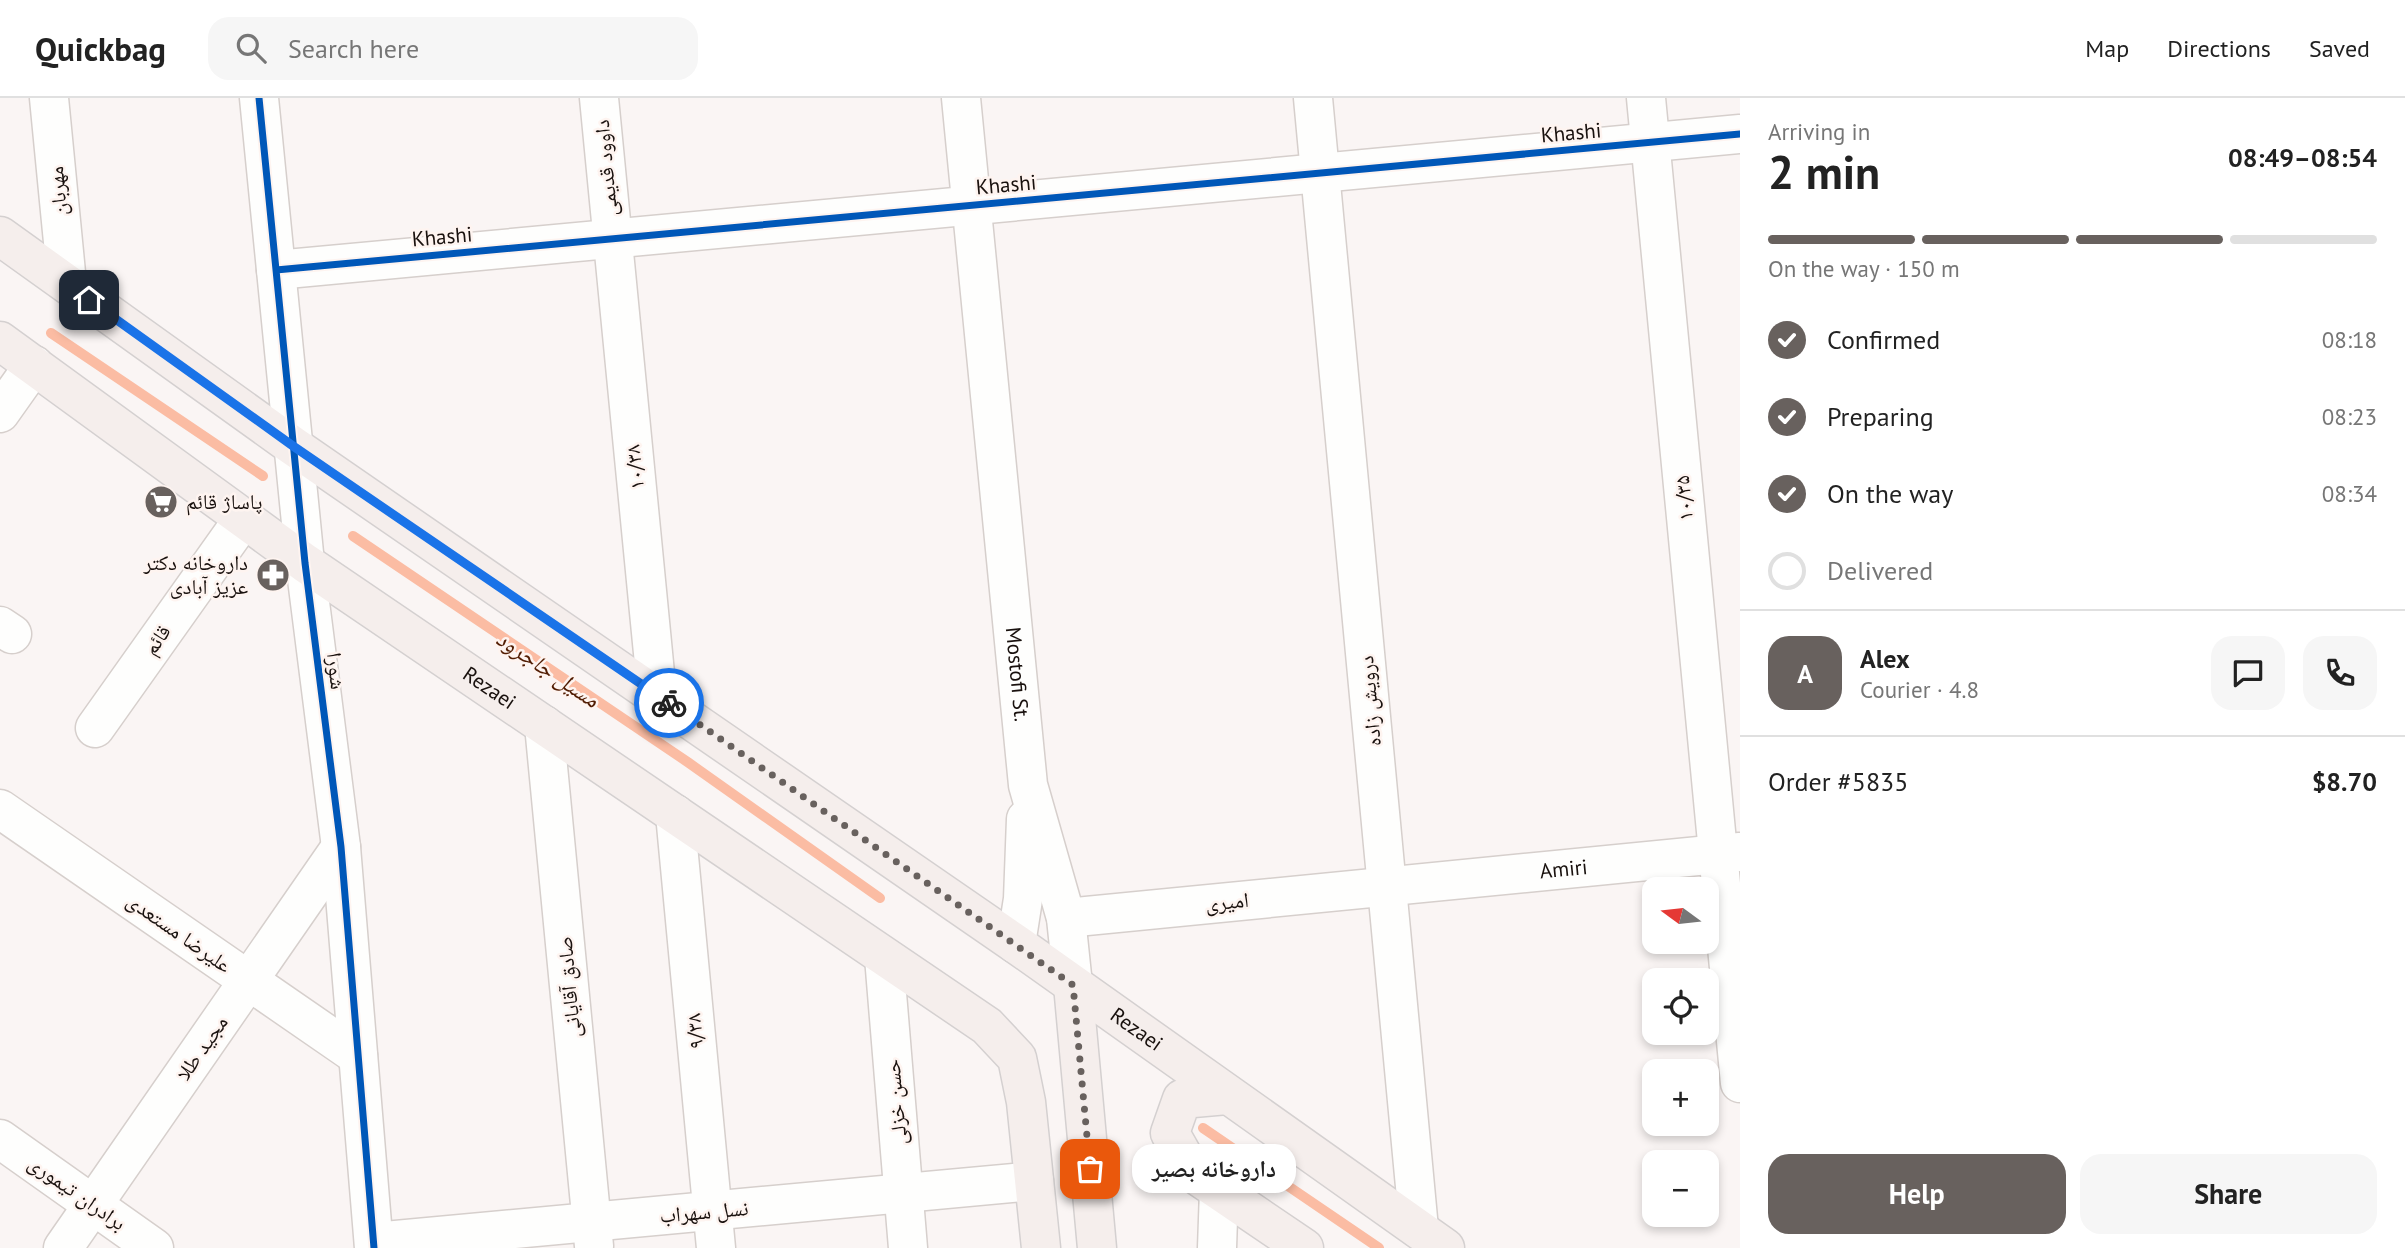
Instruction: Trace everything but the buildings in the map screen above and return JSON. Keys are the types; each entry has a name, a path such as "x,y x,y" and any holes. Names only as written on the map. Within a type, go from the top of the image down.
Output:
{"main road":[{"name":"Rezaei","path":"0,236 293,446 657,694 1432,1239"},
{"name":"Rezaei","path":"0,341 306,563 987,1026 1017,1058 1026,1101 1034,1181"},
{"name":"Mostofi St.","path":"1073,985 1097,1248"},
{"path":"1227,1095 1182,1099 1170,1133 1192,1172 1304,1248"},
{"path":"1034,1181 1041,1248"}],"street":[{"name":"مهربان","path":"49,98 67,283"},
{"name":"شورا","path":"259,98 293,446 341,847 374,1245"},
{"name":"داوود قدیمی","path":"599,98 612,239"},
{"name":"Mostofi St.","path":"961,98 1028,785 1066,918 1073,985"},
{"name":"درویش زاده","path":"1313,98 1387,886 1432,1239"},
{"name":"۱۰/۳۵","path":"1646,98 1729,853 1740,1083"},
{"name":"Khashi","path":"276,270 1740,134"},
{"name":"۱۰/۳۸","path":"612,239 657,694"},
{"path":"0,413 34,365"},
{"name":"قائم","path":"94,728 244,518"},
{"name":"صادق آقایانی","path":"544,725 593,1235"},
{"path":"1016,944 1023,899 1028,785"},
{"name":"علیرضا مستعدی","path":"0,809 358,1056"},
{"name":"۹/۳۸","path":"675,814 714,1230"},
{"name":"مجید طلا","path":"63,1248 341,847"},
{"name":"Amiri","path":"1387,886 1729,853"},
{"name":"امیری","path":"1066,918 1387,886"},
{"name":"حسن خزلی","path":"884,957 908,1248"},
{"name":"برادران تیموری","path":"0,1139 155,1248"},
{"name":"نسل سهراب","path":"374,1245 714,1230 904,1193 1034,1181"},
{"path":"1217,1248 1219,1190"}],"waterway":[{"name":"مسیل جاجرود","path":"51,333 263,476"},
{"name":"مسیل جاجرود","path":"353,536 689,763 880,898"},
{"name":"مسیل جاجرود","path":"1203,1128 1379,1248"}],"cycle path":[{"path":"259,98 305,563 341,847 374,1248"},
{"path":"276,270 1740,134"}],"way so far":[{"path":"669,703 1073,985 1090,1169"}],"place":[{"name":"پاساژ قائم","path":"161,502"},
{"name":"داروخانه دکتر عزیز آبادی","path":"273,575"},
{"name":"داروخانه بصیر","path":"1090,1169"}],"route":[{"path":"89,300 293,446 669,703"}]}
